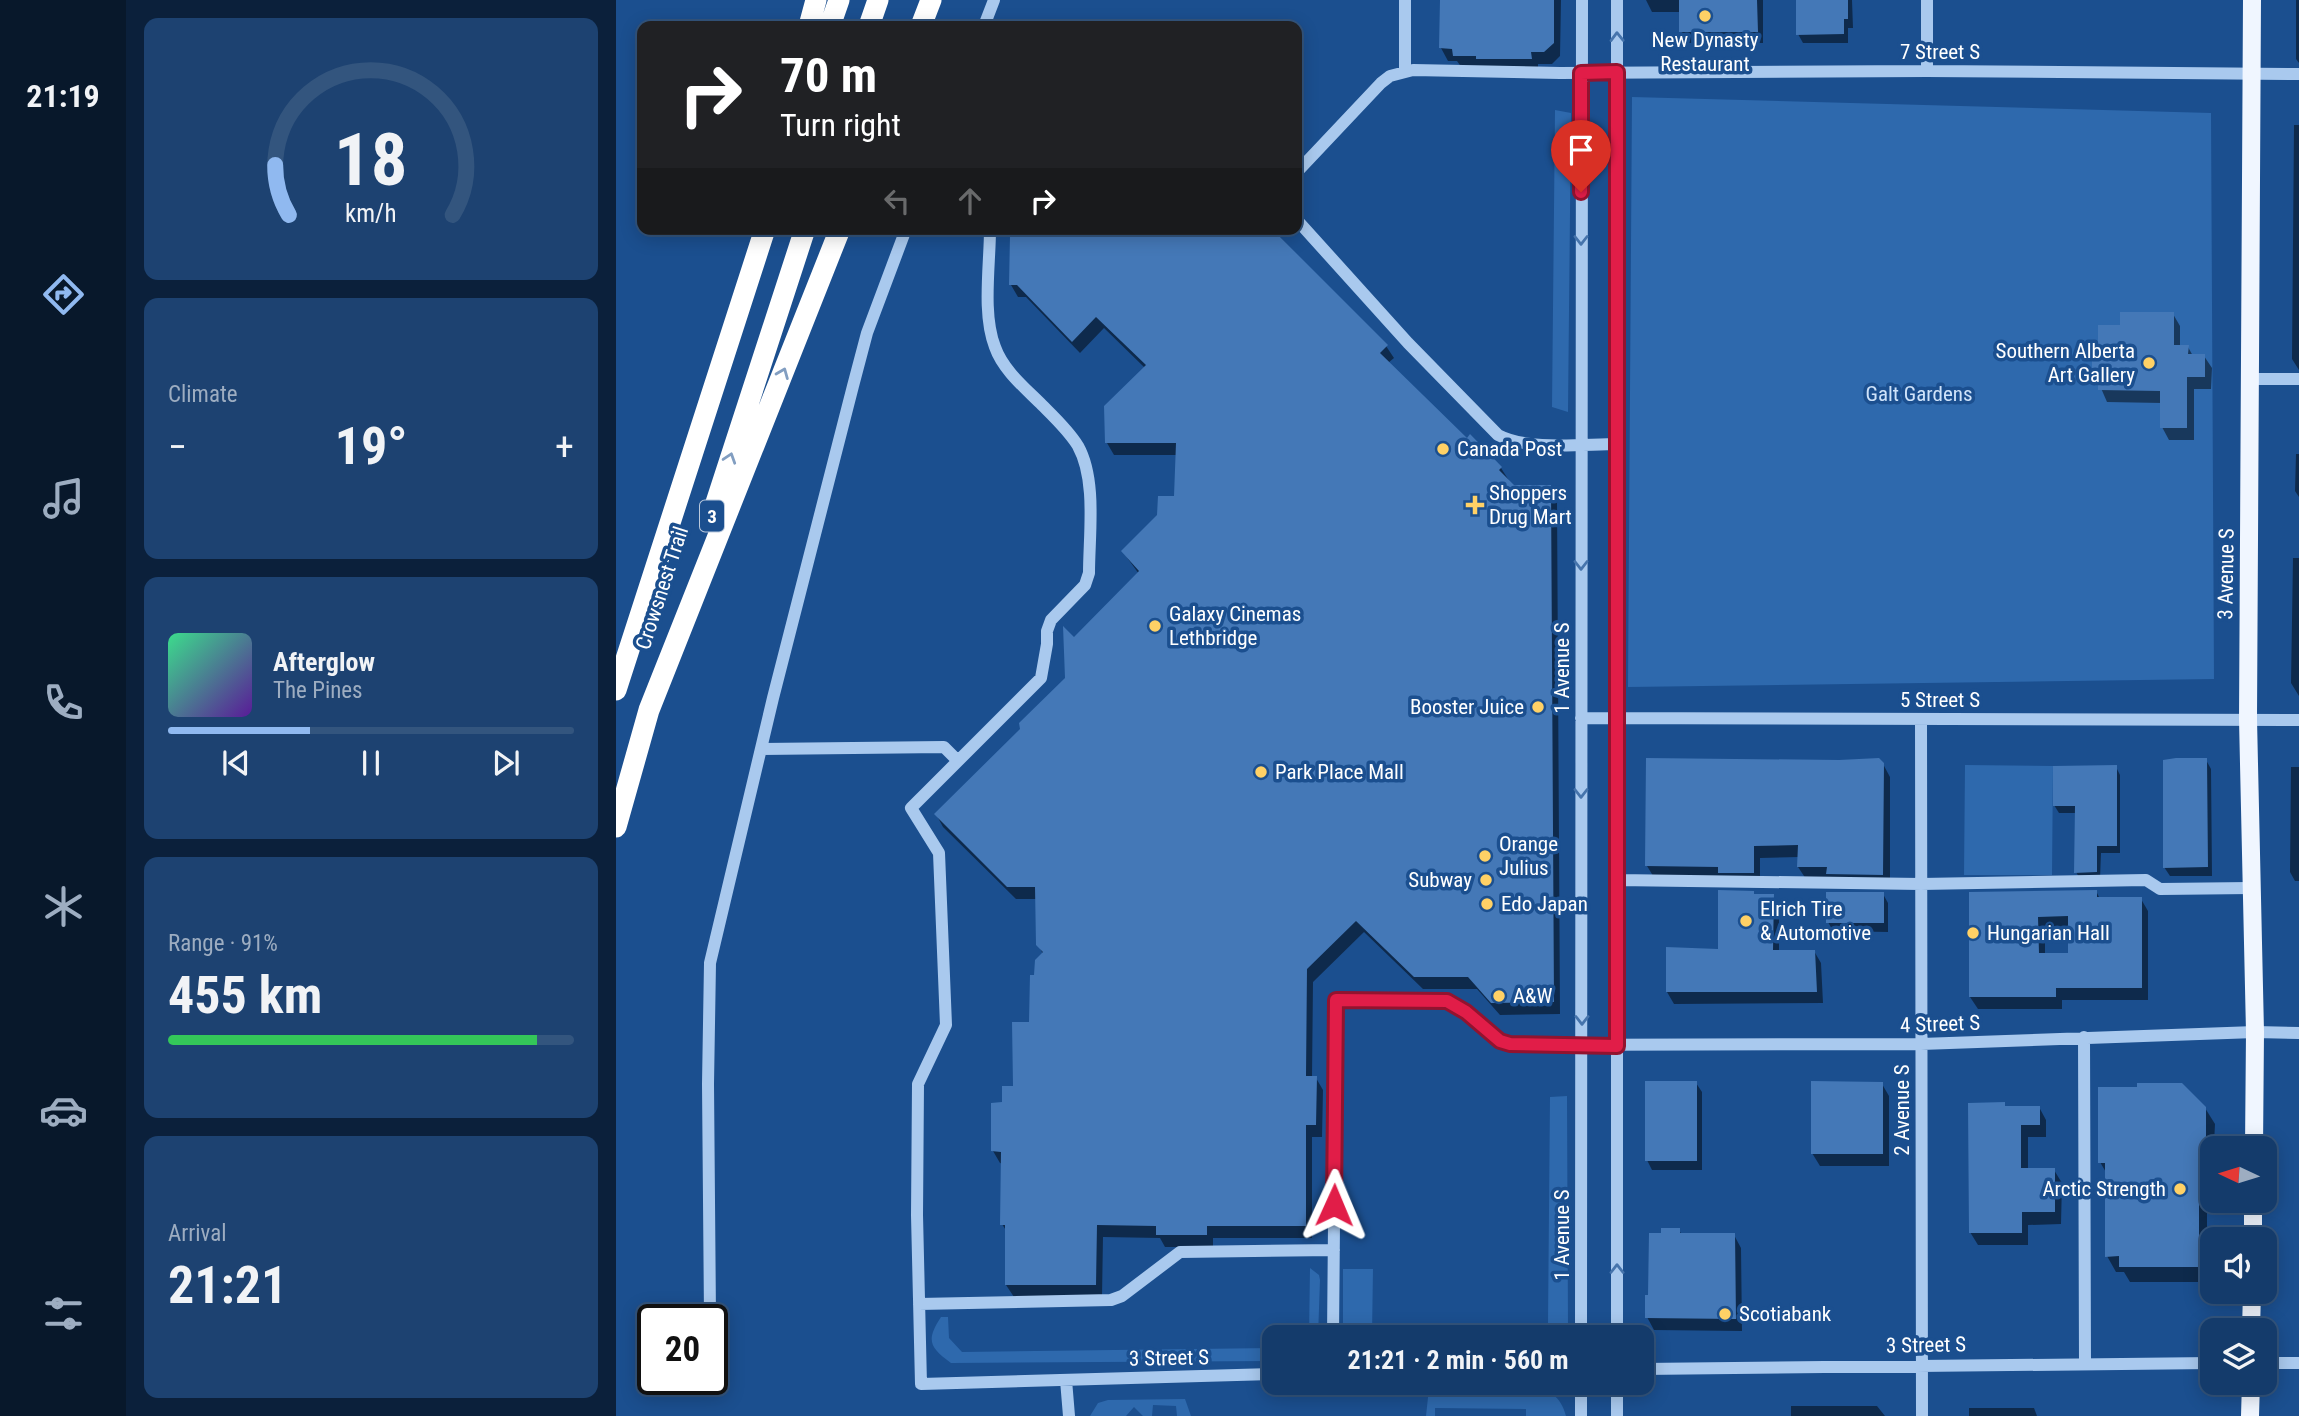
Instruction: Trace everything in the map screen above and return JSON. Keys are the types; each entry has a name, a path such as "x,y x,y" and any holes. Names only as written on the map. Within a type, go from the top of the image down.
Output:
{"highway":[{"path":"810,21 816,0"},
{"path":"832,21 839,0"},
{"path":"871,21 878,0"},
{"path":"922,21 931,0"},
{"path":"682,489 752,235"},
{"name":"Crowsnest Trail","path":"616,690 763,235"},
{"name":"Crowsnest Trail","path":"616,802 649,710 803,235"},
{"path":"616,827 649,710 838,235"}],"main road":[{"name":"3 Avenue S","path":"2252,0 2248,719 2255,1032 2254,1136"},
{"path":"2250,1416 2251,1395"}],"street":[{"path":"986,21 994,0"},
{"path":"1302,167 1381,83 1390,75 1405,71 1405,0"},
{"name":"1 Avenue S","path":"1581,1325 1583,0"},
{"path":"1617,0 1617,1325"},
{"path":"1927,0 1927,71"},
{"name":"7 Street S","path":"1405,71 2299,74"},
{"path":"1302,226 1408,343 1498,435 1513,441 1617,444"},
{"path":"710,1304 710,962 761,749 867,333 904,235"},
{"path":"990,235 989,326 995,349 1009,370 1062,426 1077,445 1083,458 1090,487 1088,573 1084,586 1051,620 1041,678 911,808 939,853 946,1026 918,1084 919,1304 1111,1300 1122,1296 1180,1252 1334,1250 1333,1325"},
{"path":"2251,379 2299,379"},
{"name":"5 Street S","path":"1581,718 2299,720"},
{"name":"2 Avenue S","path":"1921,719 1922,1416"},
{"path":"761,749 944,747 958,761"},
{"path":"1617,880 1921,884 2146,880 2160,889 2251,887"},
{"name":"4 Street S","path":"1334,1250 1336,1000 1447,1001 1466,1012 1500,1041 1510,1044 1921,1044 2255,1032 2299,1033"},
{"path":"2084,1037 2085,1363"},
{"name":"3 Street S","path":"919,1304 921,1384 1262,1374"},
{"name":"3 Street S","path":"1654,1369 2200,1363"},
{"path":"2277,1363 2299,1363"},
{"path":"1066,1380 1069,1416"},
{"path":"1581,1395 1581,1416"},
{"path":"1617,1395 1617,1416"}],"green space":[{"name":"Galt Gardens","path":"1632,97 2211,113 2214,679 1628,687"},
{"path":"1555,110 1571,113 1568,412 1552,407"},
{"path":"1965,765 2053,766 2052,875 1964,875"},
{"path":"1567,1096 1568,1325 1531,1325 1548,1323 1550,1097"},
{"path":"1310,1268 1319,1275 1320,1280 1318,1325 1309,1325"},
{"path":"1343,1269 1373,1269 1372,1325 1343,1325"},
{"path":"941,1317 948,1317 949,1338 962,1352 1262,1348 1262,1361 951,1363 934,1347 933,1332"},
{"path":"1428,1395 1554,1395 1561,1403 1566,1416 1526,1416 1526,1409 1435,1408 1435,1416 1426,1416"},
{"path":"1185,1399 1191,1416 1177,1416 1176,1406 1153,1405 1152,1416 1143,1416 1134,1407 1126,1416 1090,1416 1098,1403 1108,1400"}],"building":[{"path":"1440,0 1554,0 1554,43 1544,52 1531,52 1532,59 1476,59 1476,56 1453,56 1452,49 1439,48"},
{"name":"New Dynasty Restaurant","path":"1679,0 1757,0 1758,32 1679,32"},
{"path":"1796,0 1848,0 1848,19 1844,19 1844,34 1796,35"},
{"name":"Park Place Mall","path":"1278,235 1388,345 1380,353 1467,438 1470,434 1502,467 1499,470 1514,485 1551,485 1554,1002 1491,1003 1468,977 1414,977 1356,921 1307,969 1306,1076 1317,1076 1316,1125 1306,1125 1306,1226 1207,1226 1207,1235 1156,1235 1156,1226 1097,1225 1096,1285 1005,1285 1005,1225 1000,1225 1001,1152 991,1151 991,1103 1002,1102 1002,1086 1013,1086 1012,1022 1029,1022 1030,975 1034,975 1035,960 1043,952 1036,945 1035,887 1007,887 934,814 1020,729 1019,723 1065,678 1063,626 1074,637 1139,571 1121,551 1157,515 1158,496 1174,496 1176,443 1105,443 1104,406 1146,365 1096,317 1072,342 1017,285 1009,285 1010,236"},
{"name":"Southern Alberta Art Gallery","path":"2120,312 2174,312 2174,345 2189,345 2188,354 2205,354 2205,377 2187,377 2187,428 2160,428 2160,391 2098,390 2098,372 2092,372 2092,351 2098,351 2098,325 2120,325"},
{"path":"1646,758 1879,758 1884,763 1883,875 1826,874 1827,867 1797,867 1798,845 1754,846 1754,873 1718,873 1718,867 1645,866"},
{"path":"2207,758 2208,867 2163,868 2163,760"},
{"path":"2117,765 2117,846 2097,846 2097,872 2074,873 2075,806 2053,806 2053,766"},
{"name":"Elrich Tire & Automotive","path":"1718,890 1774,894 1773,950 1815,950 1817,992 1666,992 1666,947 1718,949"},
{"path":"2097,890 2097,897 2142,897 2142,988 2056,988 2056,997 1969,997 1969,892","holes":["2068,916 2068,953 2039,953 2038,917"]},
{"path":"1826,892 1884,892 1884,923 1826,923"},
{"path":"1645,1081 1697,1081 1697,1161 1645,1161"},
{"path":"1811,1081 1883,1082 1883,1154 1811,1154"},
{"path":"2137,1083 2182,1083 2206,1107 2206,1136 2200,1136 2199,1267 2119,1267 2119,1256 2105,1257 2105,1163 2098,1163 2098,1087 2137,1087"},
{"path":"2005,1102 2005,1106 2040,1106 2040,1125 2021,1125 2021,1168 2055,1168 2055,1212 2022,1212 2022,1233 1969,1233 1968,1103"},
{"path":"1661,1228 1680,1228 1680,1233 1735,1233 1736,1319 1645,1318 1649,1233 1661,1233"}],"place":[{"name":"New Dynasty Restaurant","path":"1705,16"},
{"name":"Southern Alberta Art Gallery","path":"2149,363"},
{"name":"Canada Post","path":"1443,449"},
{"name":"Shoppers Drug Mart","path":"1475,505"},
{"name":"Galaxy Cinemas Lethbridge","path":"1155,626"},
{"name":"Booster Juice","path":"1538,707"},
{"name":"Park Place Mall","path":"1261,772"},
{"name":"Orange Julius","path":"1485,856"},
{"name":"Subway","path":"1486,880"},
{"name":"Edo Japan","path":"1487,904"},
{"name":"Elrich Tire & Automotive","path":"1746,921"},
{"name":"Hungarian Hall","path":"1973,933"},
{"name":"A&W","path":"1499,996"},
{"name":"Arctic Strength","path":"2180,1189"},
{"name":"Scotiabank","path":"1725,1314"}],"route":[{"path":"1334,1205 1336,1000 1447,1001 1466,1012 1500,1041 1510,1044 1617,1046 1617,72 1581,73 1581,192"}]}
